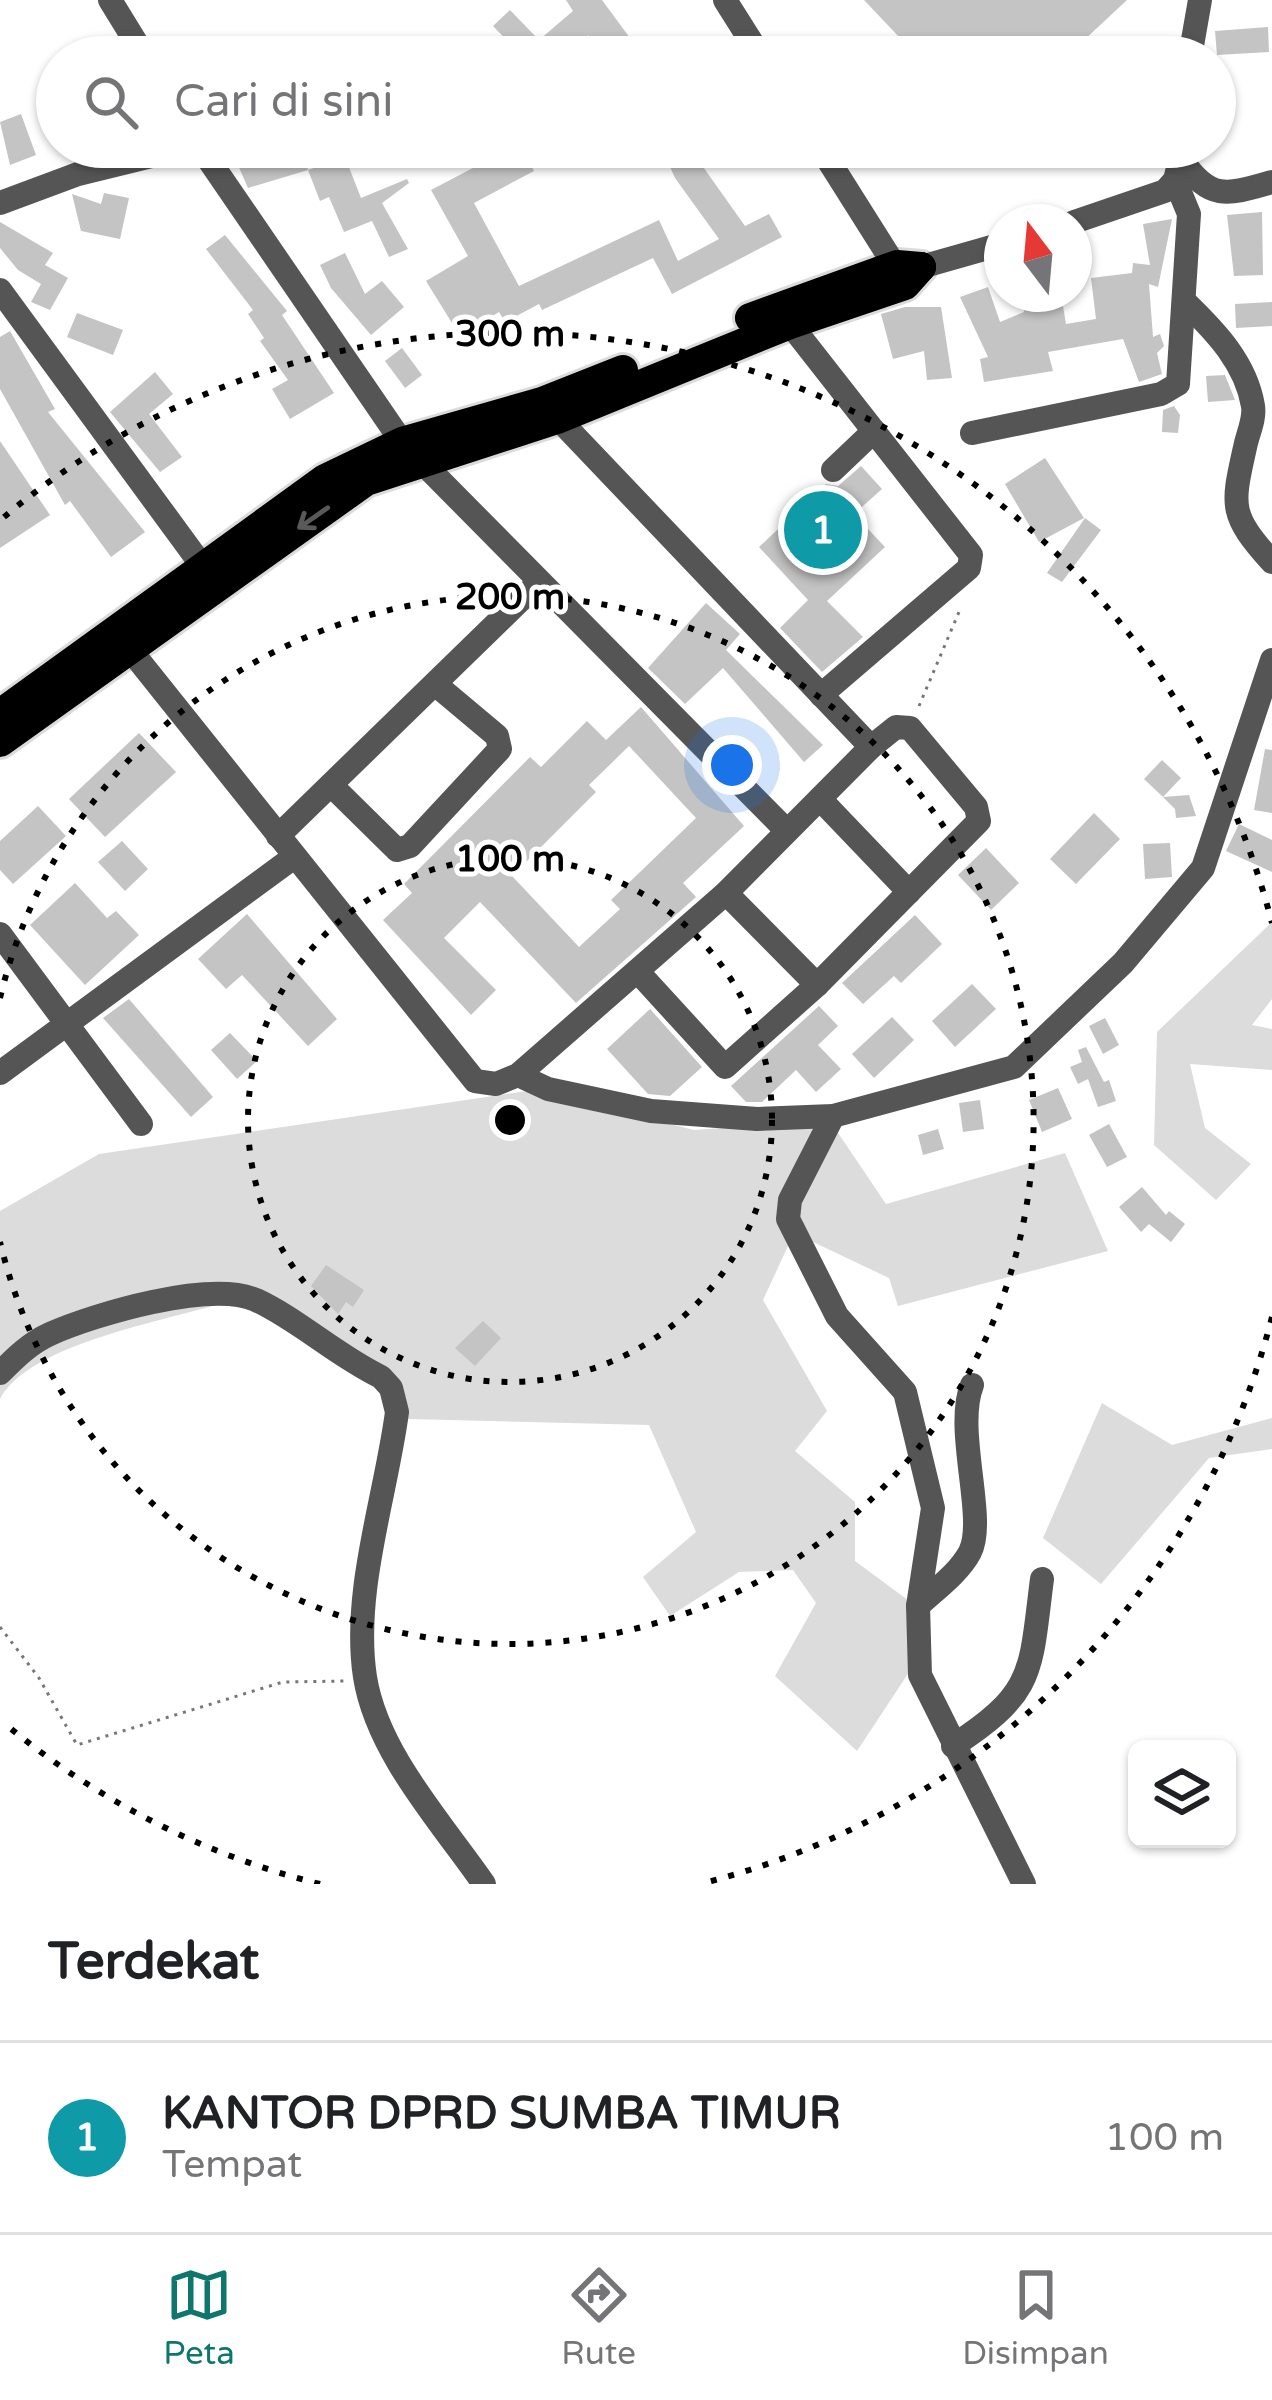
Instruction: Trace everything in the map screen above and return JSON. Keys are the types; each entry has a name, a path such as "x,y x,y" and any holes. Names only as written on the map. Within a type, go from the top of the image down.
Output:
{"main road":[{"path":"550,410 830,286 908,272"},
{"path":"0,742 203,567 325,479 550,410 790,324 908,272"},
{"path":"0,714 411,451"}],"street":[{"path":"110,0 132,36"},
{"path":"725,0 748,36"},
{"path":"1194,36 1200,0"},
{"path":"0,202 102,168"},
{"path":"215,168 411,451 785,829"},
{"path":"835,168 908,272 984,249"},
{"path":"1092,217 1150,199 1175,168"},
{"path":"972,433 1168,392 1179,377 1186,303 1189,214 1181,168"},
{"path":"1185,168 1200,186 1213,192 1272,182"},
{"path":"0,290 203,567"},
{"path":"1186,303 1232,353 1249,394 1253,415 1233,502 1239,524 1272,562"},
{"path":"790,324 967,542 971,555 969,568 821,694"},
{"path":"550,410 871,747"},
{"path":"833,470 874,431"},
{"path":"0,1072 286,846 331,785 539,582"},
{"path":"122,639 475,1082 496,1084 518,1075 639,974 871,747 903,726 976,807 979,821 818,985 724,1067 639,974"},
{"path":"518,1075 548,1089 651,1111 757,1119 833,1116 1014,1067 1123,963 1203,868 1272,660"},
{"path":"331,785 381,839 397,850 410,847 500,749 497,736 435,684"},
{"path":"820,799 909,892"},
{"path":"726,893 818,985"},
{"path":"0,934 141,1124"},
{"path":"833,1116 790,1199 788,1219 822,1293 848,1331 898,1383 911,1411 933,1508 918,1606 920,1675 1024,1884"},
{"path":"0,1373 22,1351 52,1333 183,1296 228,1294 254,1300 381,1377 391,1388 398,1412 371,1568 366,1680 379,1718 418,1792 484,1884"},
{"path":"918,1606 966,1558 975,1541 967,1460 972,1385"},
{"path":"953,1746 1018,1696 1034,1641 1042,1579"}],"path":[{"path":"903,726 922,702 959,612"},
{"path":"0,1627 39,1678 77,1745 283,1682 366,1680"}],"shaded area":[{"path":"1272,922 1272,999 1252,1025 1272,1029 1272,1070 1190,1064 1205,1128 1251,1164 1216,1200 1154,1145 1157,1032"},
{"path":"534,1090 694,1130 830,1121 886,1204 1065,1153 1108,1251 898,1306 889,1278 794,1233 763,1300 827,1411 795,1451 855,1502 855,1561 920,1609 919,1657 857,1751 775,1676 816,1603 793,1570 739,1572 670,1616 643,1577 696,1532 649,1425 408,1419 393,1382 249,1303 226,1302 69,1349 16,1380 0,1399 0,1211 99,1154"},
{"path":"1102,1403 1172,1445 1272,1418 1272,1449 1209,1458 1101,1584 1043,1538"}],"building":[{"path":"566,0 602,0 629,36 544,36 573,11"},
{"path":"864,0 1127,0 1088,36 898,36"},
{"path":"510,10 535,36 503,36 493,26"},
{"path":"1268,27 1269,52 1236,54 1236,36 1215,36 1215,31"},
{"path":"21,114 36,155 10,165 0,122"},
{"path":"239,168 307,168 308,170 248,188"},
{"path":"349,168 361,198 407,179 409,183 382,203 408,249 389,257 372,221 344,232 329,197 320,201 308,170"},
{"path":"473,168 532,168 474,203 519,286 659,220 678,261 719,239 670,168 704,168 745,226 769,214 782,237 672,294 653,258 542,310 539,304 505,322 499,312 460,336 426,281 468,256 431,190"},
{"path":"104,193 129,198 120,239 81,231 72,194 101,204"},
{"path":"1262,212 1263,275 1234,276 1227,215"},
{"path":"1172,219 1158,287 1149,284 1153,337 1160,334 1164,346 1157,353 1162,374 1139,382 1123,339 1048,352 1053,371 984,382 980,359 988,357 960,297 984,288 984,312 997,312 1000,322 1024,312 1064,312 1066,324 1096,319 1092,278 1132,273 1133,263 1150,265 1143,224"},
{"path":"0,222 53,253 45,265 68,278 50,310 31,302 41,284 18,270 0,248"},
{"path":"225,235 287,311 282,315 334,393 290,419 272,389 288,380 260,341 264,338 248,314 253,310 206,249"},
{"path":"345,253 365,294 382,281 404,307 371,335 331,288 320,265"},
{"path":"1272,302 1272,326 1236,328 1235,304"},
{"path":"905,307 941,307 952,378 927,380 924,351 893,359 881,314"},
{"path":"77,313 123,330 113,355 67,337"},
{"path":"10,331 55,409 48,412 145,532 111,557 70,501 65,505 0,389 0,337"},
{"path":"402,348 422,375 405,388 385,361"},
{"path":"155,372 173,394 149,414 182,457 160,472 110,412"},
{"path":"1225,375 1235,400 1208,402 1206,376"},
{"path":"1174,406 1180,415 1178,433 1162,432 1163,410"},
{"path":"0,441 50,515 0,548"},
{"path":"1045,458 1084,518 1039,542 1005,484"},
{"path":"861,466 882,489 854,514 885,547 827,601 863,637 822,672 780,628 808,600 759,547 826,484 838,486"},
{"path":"1085,518 1101,530 1062,582 1047,573"},
{"path":"706,603 740,634 726,650 823,745 804,762 723,668 685,704 648,668"},
{"path":"641,707 744,826 683,883 696,897 576,1003 480,902 444,938 496,990 471,1015 383,920 412,893 404,884 530,757 541,767 587,721 606,740","holes":["629,746 696,818 611,900 620,909 579,947 512,876 596,792 589,785"]},
{"path":"139,733 176,772 105,837 69,799"},
{"path":"1265,749 1272,750 1272,813 1254,810"},
{"path":"1162,760 1181,778 1163,797 1144,779"},
{"path":"1189,795 1196,816 1176,818 1175,809 1163,797"},
{"path":"38,806 66,836 13,884 0,870 0,841"},
{"path":"1094,813 1120,839 1076,884 1050,859"},
{"path":"1239,824 1272,840 1272,872 1226,851"},
{"path":"122,841 148,869 125,891 98,862"},
{"path":"1170,843 1172,877 1145,879 1143,844"},
{"path":"986,848 1019,883 991,910 958,875"},
{"path":"75,883 107,918 116,911 139,935 85,985 30,925"},
{"path":"247,914 337,1019 308,1046 242,975 226,989 198,959"},
{"path":"915,915 942,944 901,983 894,976 863,1004 842,983"},
{"path":"972,984 996,1009 955,1047 932,1021"},
{"path":"129,999 213,1097 191,1117 103,1018"},
{"path":"819,1006 838,1026 818,1045 841,1069 816,1092 796,1070 762,1102 746,1102 731,1086"},
{"path":"650,1009 702,1067 670,1096 648,1094 607,1049"},
{"path":"892,1017 914,1040 874,1078 852,1054"},
{"path":"1105,1018 1119,1045 1103,1054 1089,1026"},
{"path":"230,1033 257,1061 237,1079 211,1050"},
{"path":"1086,1047 1104,1082 1109,1080 1116,1101 1098,1107 1088,1079 1078,1084 1070,1067 1082,1062 1078,1050"},
{"path":"1058,1088 1072,1119 1042,1132 1029,1100"},
{"path":"980,1100 984,1129 963,1132 959,1103"},
{"path":"1109,1124 1127,1157 1107,1167 1089,1135"},
{"path":"938,1129 944,1149 923,1155 918,1135"},
{"path":"1142,1187 1166,1215 1169,1211 1185,1224 1171,1242 1149,1224 1141,1232 1119,1207"},
{"path":"326,1265 364,1290 353,1307 346,1302 338,1314 311,1286"},
{"path":"483,1321 501,1338 475,1366 455,1348"}],"place":[{"name":"KANTOR DPRD SUMBA TIMUR","path":"823,530"}]}
